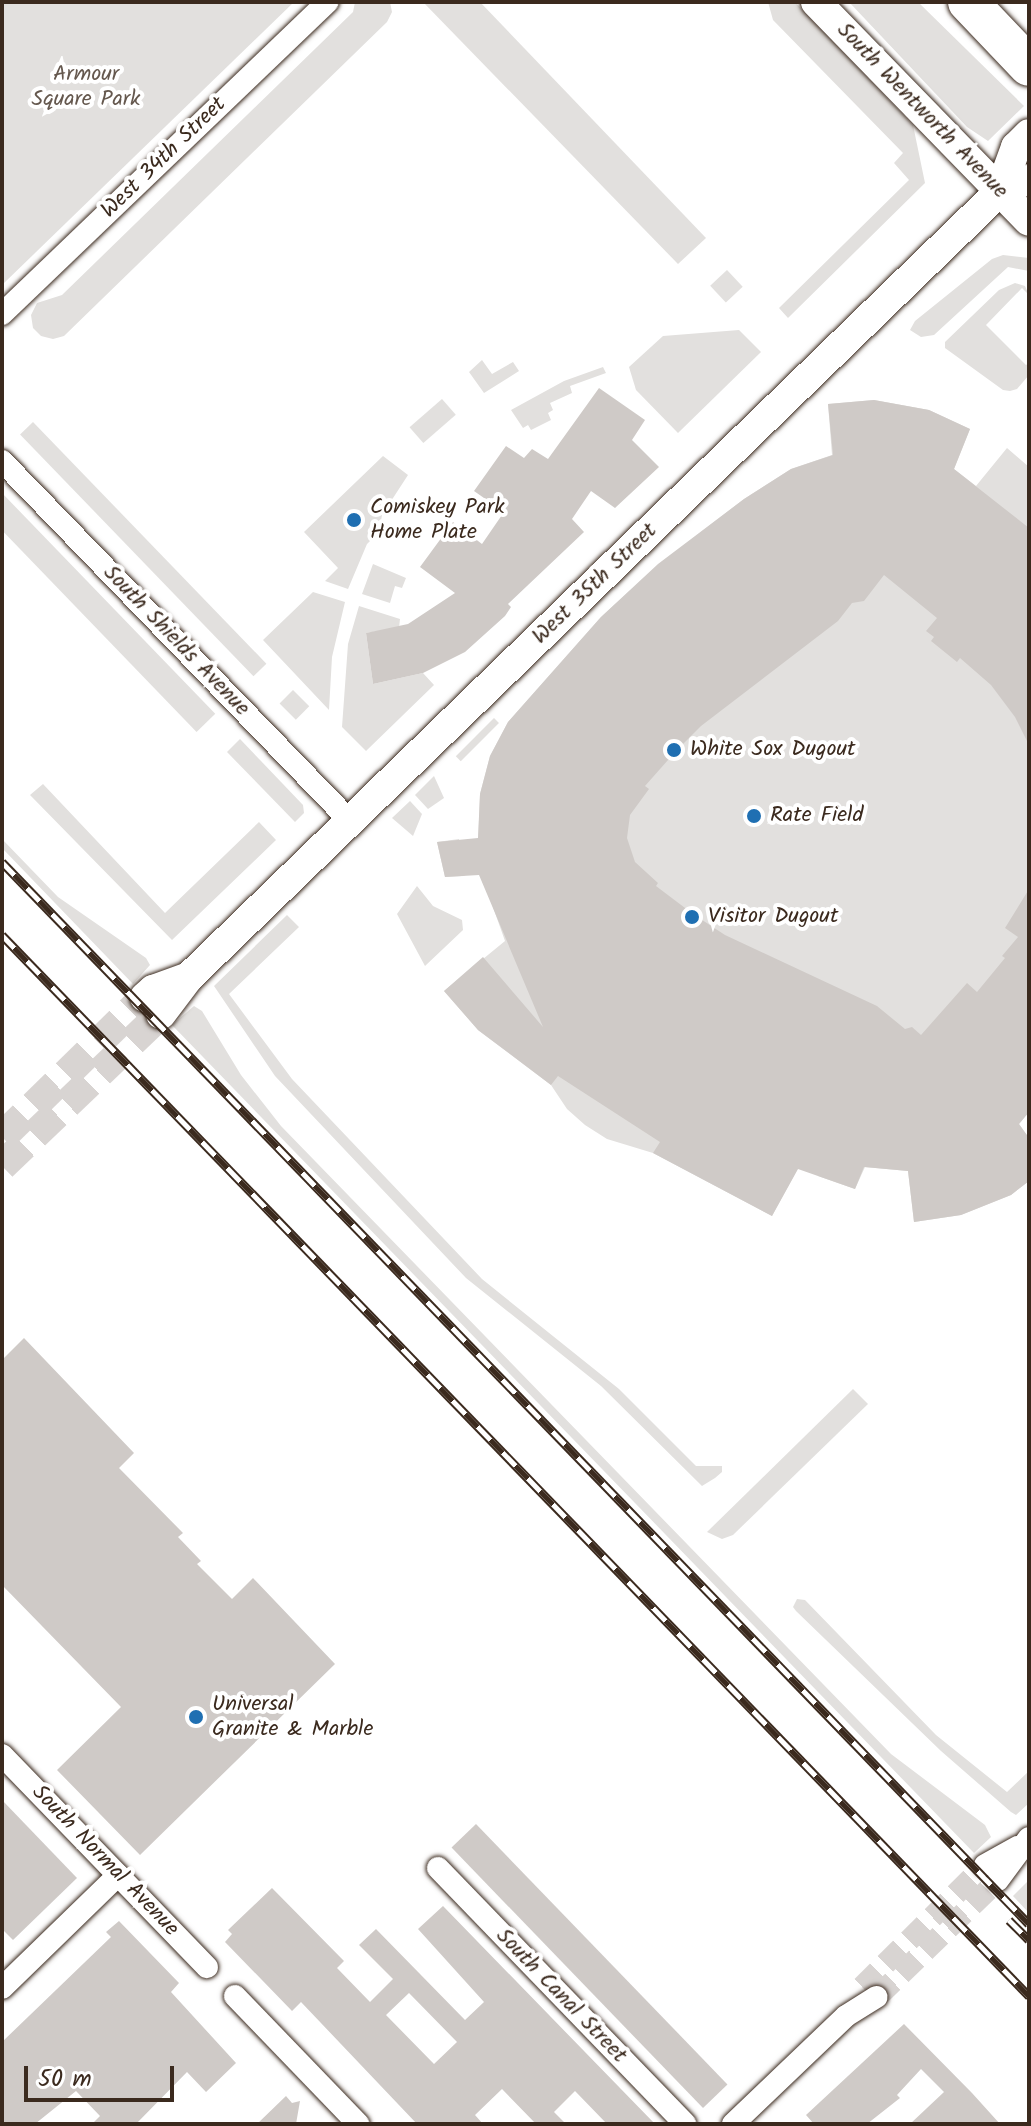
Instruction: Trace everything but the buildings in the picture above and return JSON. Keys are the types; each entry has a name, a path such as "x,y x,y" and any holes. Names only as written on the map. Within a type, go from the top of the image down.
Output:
{"highway":[{"path":"968,2 1029,66"}],"main road":[{"name":"South Wentworth Avenue","path":"816,2 1029,221"},
{"name":"West 35th Street","path":"1000,191 1022,141"},
{"name":"West 35th Street","path":"153,1005 189,977 1000,191 1029,179"}],"street":[{"name":"West 34th Street","path":"2,314 327,2"},
{"name":"South Shields Avenue","path":"2,461 350,821"},
{"name":"South Normal Avenue","path":"2,1755 207,1967"},
{"path":"992,1873 1027,1840"},
{"name":"South Canal Street","path":"438,1868 685,2124"},
{"path":"2,1988 118,1875"},
{"path":"733,2124 869,1992"},
{"path":"235,1996 358,2124"}],"green space":[{"name":"Armour Square Park","path":"2,2 294,2 2,285"},
{"path":"355,2 390,2 392,12 387,22 64,336 53,339 41,336 33,328 31,315 37,303 62,295 353,12"},
{"path":"423,2 480,2 706,238 678,264"},
{"path":"768,2 795,2 913,125 925,183 788,318 779,308 909,180 894,163 903,153 773,20"},
{"path":"849,2 918,2 1024,106 988,141 967,127"},
{"path":"1003,255 1029,258 1029,271 1008,267 934,335 921,337 910,330 915,321 992,259"},
{"path":"727,270 743,287 726,303 710,286"},
{"path":"1015,283 1025,286 1029,295 1022,288 986,325 1026,365 1029,363 1029,375 1017,389 1010,391 1003,390 945,348 945,342 999,290"},
{"path":"739,330 761,352 678,433 636,390 629,367 663,336"},
{"path":"482,360 492,374 513,362 519,371 484,393 469,372"},
{"path":"603,367 606,373 570,386 572,393 550,403 553,410 548,413 551,420 531,430 528,425 523,428 511,410 564,381"},
{"path":"442,399 456,415 423,443 410,427"},
{"name":"Rate Field","path":"874,400 929,410 970,429 954,469 976,486 1007,448 1029,467 1029,1112 1019,1124 1029,1138 1029,1181 1011,1195 961,1215 914,1222 908,1171 865,1167 855,1189 818,1176 827,1153 810,1146 772,1216 653,1153 607,1139 567,1109 551,1085 478,1030 444,991 505,941 478,865 464,876 445,877 437,842 459,839 460,847 478,844 480,794 490,756 508,722 601,617 658,565 744,499 791,469 832,455 828,404"},
{"path":"33,422 266,664 253,676 20,435"},
{"path":"383,456 408,475 382,515 379,532 367,544 348,589 325,581 338,568 304,532"},
{"path":"2,493 215,714 197,732 2,530"},
{"path":"373,564 406,578 402,588 395,586 390,603 362,594"},
{"path":"313,592 345,602 332,657 329,710 263,640"},
{"path":"359,606 400,619 399,628 366,633 373,684 423,673 434,685 366,751 342,727 348,644"},
{"path":"293,690 309,706 296,720 280,703"},
{"path":"494,718 499,723 461,761 456,756"},
{"path":"240,739 303,805 304,813 295,822 227,752"},
{"path":"434,776 444,798 428,809 415,795"},
{"path":"43,784 165,913 259,822 276,840 172,940 30,795"},
{"path":"410,801 422,814 413,836 392,818"},
{"path":"2,839 58,897 146,958 150,965 133,984 2,848"},
{"path":"417,886 433,906 462,920 463,930 425,966 397,914"},
{"path":"287,915 299,927 229,994 292,1079 482,1279 619,1389 696,1466 722,1466 722,1472 715,1478 702,1486 601,1386 466,1278 275,1076 214,986"},
{"path":"194,1006 202,1011 241,1075 281,1126 891,1754 985,1825 991,1837 974,1853 172,1025"},
{"path":"853,1389 868,1404 733,1535 722,1539 707,1532"},
{"path":"797,1599 805,1600 936,1735 1007,1792 1029,1771 1029,1803 1016,1815 941,1751 796,1611 793,1607"},
{"path":"1029,1880 1029,1913 1013,1896"}],"tunnel":[{"path":"2,1137 145,997"},
{"path":"2,1166 161,1014"},
{"path":"862,1987 985,1865"},
{"path":"877,1997 998,1880"}],"railway":[{"path":"2,862 1029,1924"},
{"path":"2,935 1029,1996"},
{"path":"1009,1920 1029,1940"}],"place":[{"name":"Comiskey Park Home Plate","path":"354,520"},
{"name":"White Sox Dugout","path":"674,750"},
{"name":"Rate Field","path":"754,816"},
{"name":"Visitor Dugout","path":"692,917"},
{"name":"Universal Granite & Marble","path":"196,1717"}]}
